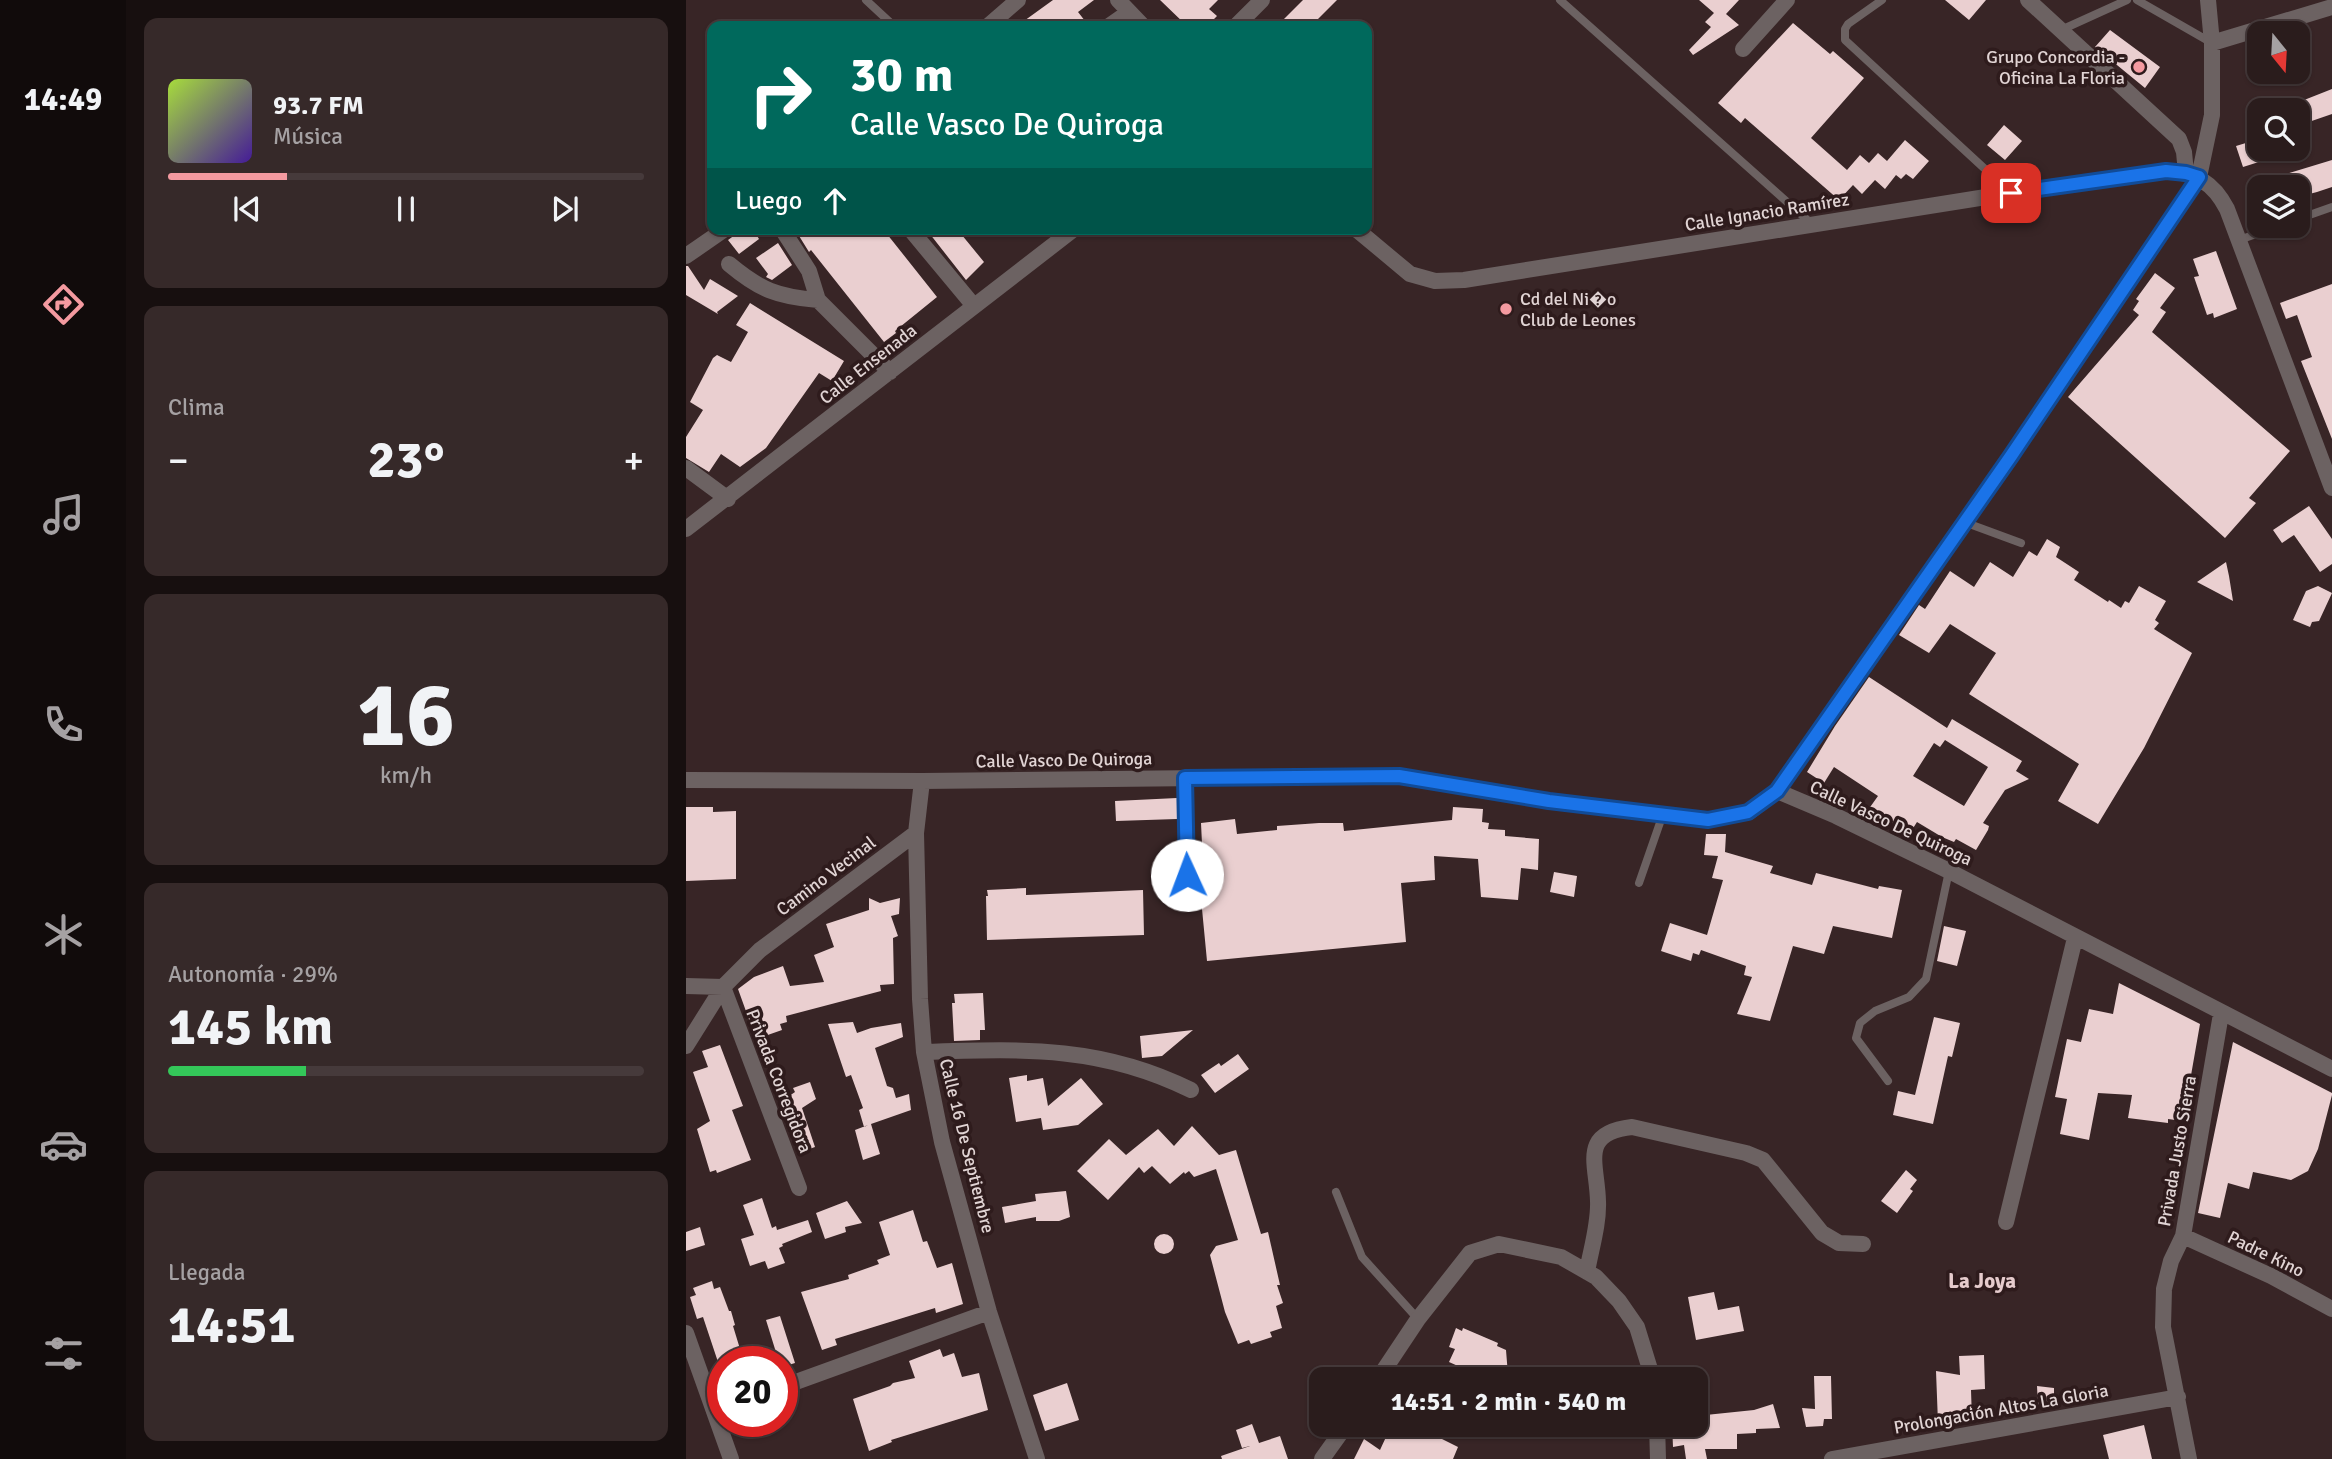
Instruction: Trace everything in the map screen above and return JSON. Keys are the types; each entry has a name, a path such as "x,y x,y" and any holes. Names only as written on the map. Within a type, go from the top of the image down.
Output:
{"street":[{"path":"994,21 1018,0"},
{"path":"1241,21 1262,0"},
{"path":"1743,49 1787,0"},
{"path":"2028,0 2179,139 2193,175 2212,186 2221,197 2332,488"},
{"path":"1777,791 1965,522 2193,175 2212,115 2212,43 2208,0"},
{"path":"1113,21 1124,6 1138,21"},
{"path":"2212,43 2332,6"},
{"name":"Calle Ignacio Ramírez","path":"1363,235 1410,274 1434,281 1464,280 2011,193 2166,171 2193,175"},
{"path":"686,256 716,235"},
{"path":"786,235 809,271 817,289 818,300"},
{"path":"915,235 974,306"},
{"name":"Calle Ensenada","path":"686,529 1066,235"},
{"path":"729,264 755,285 786,297 818,300 890,372"},
{"path":"686,468 728,499"},
{"name":"Calle Vasco De Quiroga","path":"686,780 922,781 1399,776 1549,801 1708,820 1748,812 1777,791 1836,816 1949,871 2221,1014 2332,1069"},
{"path":"916,833 922,781"},
{"name":"Camino Vecinal","path":"686,1046 723,987 760,950 916,833"},
{"name":"Calle 16 De Septiembre","path":"916,833 924,1052 942,1142 989,1312 1037,1459"},
{"path":"2006,1222 2075,938"},
{"path":"686,986 723,987"},
{"name":"Privada Corregidora","path":"723,987 799,1188"},
{"name":"Privada Justo Sierra","path":"2189,1459 2163,1327 2164,1289 2171,1261 2183,1236 2221,1014"},
{"path":"924,1052 1063,1052 1118,1062 1159,1074 1191,1090"},
{"path":"1587,1272 1599,1203 1593,1158 1598,1139 1612,1129 1632,1127 1746,1153 1763,1160 1822,1233 1839,1242 1863,1244"},
{"name":"Padre Kino","path":"2183,1236 2271,1276 2332,1309"},
{"path":"1386,1367 1418,1319 1470,1253 1499,1244 1562,1257 1596,1277 1619,1301 1637,1327 1649,1367"},
{"path":"798,1381 989,1312"},
{"path":"686,1333 707,1382"},
{"name":"Prolongación Altos La Gloria","path":"1832,1459 2178,1397"},
{"path":"726,1437 731,1459"},
{"path":"1322,1459 1338,1437"},
{"path":"1657,1437 1658,1459"}],"lane":[{"path":"866,0 889,21"},
{"path":"1560,0 1813,225"},
{"path":"1882,0 1848,24 1845,29 1846,40 2011,193"},
{"path":"2061,30 2127,0"},
{"path":"2137,0 2212,43"},
{"path":"2310,214 2332,206"},
{"path":"2239,240 2247,237"},
{"path":"1965,522 2021,543"},
{"path":"1185,778 1188,899"},
{"path":"1639,883 1663,814"},
{"path":"1888,1081 1856,1038 1860,1023 1875,1011 1909,997 1926,979 1949,871"},
{"path":"1336,1192 1362,1257 1418,1319"}],"building":[{"path":"1053,0 1094,0 1078,12 1085,21 1024,21"},
{"path":"1160,0 1218,0 1209,9 1217,16 1212,21 1182,21"},
{"path":"1303,0 1337,0 1316,21 1282,21"},
{"path":"1699,0 1739,0 1726,14 1739,25 1693,55 1689,50 1711,27 1705,22 1714,13"},
{"path":"1945,0 1986,0 1969,20"},
{"path":"1793,23 1830,54 1833,51 1864,78 1811,138 1847,170 1860,155 1869,163 1878,153 1887,161 1905,140 1929,161 1913,179 1906,174 1901,179 1896,175 1885,189 1875,180 1862,194 1853,185 1839,200 1745,118 1741,123 1718,103"},
{"path":"2110,30 2160,67 2145,88 2095,47"},
{"path":"2332,89 2332,114 2310,122 2309,98"},
{"path":"2004,125 2022,141 2005,160 1987,145"},
{"path":"2247,143 2247,161 2262,161 2243,167 2236,146"},
{"path":"2332,160 2332,187 2317,192 2310,194 2310,175 2282,175"},
{"path":"735,235 757,235 759,239 739,254 728,240"},
{"path":"798,235 888,235 937,297 884,342 811,250 809,252"},
{"path":"931,235 962,235 984,262 966,280"},
{"path":"778,243 792,265 772,280 766,277 768,274 756,258"},
{"path":"2216,251 2237,309 2214,318 2213,313 2207,315 2194,277 2199,276 2193,259"},
{"path":"686,266 704,290 710,279 738,296 717,312 718,314 686,295"},
{"path":"2155,273 2175,288 2160,308 2166,312 2152,332 2290,451 2249,498 2256,503 2225,538 2068,397 2139,315 2133,310 2139,301 2136,299"},
{"path":"2332,284 2332,439 2301,361 2312,357 2297,315 2286,319 2280,303"},
{"path":"750,303 844,361 832,381 819,373 766,448 740,467 721,454 709,472 686,458 686,437 703,410 690,402 713,358 717,355 731,362 748,332 736,325"},
{"path":"2309,506 2332,539 2332,564 2320,572 2294,535 2282,543 2273,530"},
{"path":"2047,539 2060,547 2056,557 2079,572 2074,580 2108,602 2109,600 2121,608 2125,601 2129,603 2139,586 2166,601 2155,620 2159,623 2154,629 2192,653 2144,748 2098,824 2058,801 2079,764 1969,694 1996,653 1950,624 1929,653 1899,635 1919,605 1925,609 1950,571 1974,587 1990,562 2013,577 2029,551 2037,556"},
{"path":"2226,562 2229,576 2233,601 2197,582"},
{"path":"2318,586 2332,593 2319,621 2312,622 2310,627 2293,620 2306,591"},
{"path":"1869,677 1947,728 1952,719 2022,761 2016,771 2029,779 2005,790 1983,823 1989,826 1988,830 1976,850 1956,839 1954,842 1942,837 1917,822 1910,833 1868,810 1878,796 1834,767 1824,783 1807,772","holes":["1945,740 1988,767 1964,806 1913,776 1934,743 1940,747"]},
{"path":"1177,798 1177,819 1116,821 1115,801"},
{"path":"686,807 713,807 713,812 736,811 736,879 686,881"},
{"path":"1453,807 1483,809 1482,822 1489,823 1488,829 1505,830 1505,836 1539,839 1538,870 1521,868 1518,900 1481,897 1478,859 1434,856 1435,880 1401,883 1406,942 1207,961 1200,888 1201,823 1235,819 1237,834 1277,830 1277,826 1319,823 1343,823 1344,831 1452,820"},
{"path":"1706,834 1726,834 1725,852 1773,866 1770,873 1812,885 1816,873 1878,889 1879,886 1902,890 1892,938 1833,926 1824,954 1793,946 1770,1021 1737,1014 1752,977 1744,975 1746,966 1701,950 1699,955 1693,953 1691,961 1661,951 1670,923 1707,935 1723,880 1712,878 1718,856 1704,855"},
{"path":"1554,872 1577,876 1574,897 1550,892"},
{"path":"1026,888 1026,895 1143,890 1144,935 987,940 987,890"},
{"path":"869,898 880,903 900,898 899,914 891,916 898,936 893,938 894,984 880,985 881,991 786,1016 787,1022 780,1024 782,1030 756,1039 738,989 754,977 783,966 790,986 824,982 814,955 834,947 826,924 869,910"},
{"path":"1944,926 1966,931 1957,966 1937,961"},
{"path":"2119,983 2200,1024 2183,1121 2168,1119 2168,1123 2128,1118 2132,1095 2098,1093 2089,1140 2060,1134 2067,1099 2055,1097 2067,1039 2081,1042 2089,1009 2113,1014"},
{"path":"983,993 985,1030 980,1030 980,1040 954,1041 954,994"},
{"path":"1934,1017 1960,1023 1952,1057 1948,1056 1933,1124 1893,1115 1898,1091 1915,1095"},
{"path":"853,1022 857,1033 901,1023 903,1037 875,1048 887,1086 893,1088 896,1098 909,1094 911,1110 871,1124 880,1154 863,1160 855,1130 864,1127 859,1110 863,1108 851,1075 846,1077 828,1024"},
{"path":"1193,1030 1162,1056 1142,1058 1140,1036"},
{"path":"2233,1042 2332,1095 2318,1149 2308,1171 2291,1180 2253,1172 2249,1189 2228,1183 2220,1218 2198,1213"},
{"path":"720,1045 743,1106 732,1110 751,1160 717,1173 716,1170 710,1172 697,1129 710,1121 693,1072 708,1067 702,1051"},
{"path":"1238,1054 1249,1069 1215,1093 1201,1075"},
{"path":"1027,1075 1027,1081 1043,1078 1048,1106 1081,1078 1103,1104 1078,1125 1043,1130 1041,1118 1016,1122 1009,1078"},
{"path":"810,1082 816,1099 802,1108 815,1147 798,1153 782,1101 795,1092 793,1088"},
{"path":"1192,1126 1219,1155 1236,1150 1261,1234 1268,1232 1280,1285 1277,1285 1283,1303 1276,1306 1282,1328 1270,1332 1272,1337 1251,1344 1249,1340 1238,1344 1225,1312 1210,1255 1216,1246 1238,1240 1216,1169 1194,1177 1189,1171 1185,1174 1184,1172 1170,1184 1152,1166 1144,1173 1139,1167 1108,1200 1077,1171 1109,1139 1126,1155 1158,1129 1174,1146"},
{"path":"1906,1170 1917,1180 1910,1189 1913,1191 1897,1213 1881,1201"},
{"path":"1066,1191 1070,1217 1059,1221 1036,1221 1036,1217 1005,1223 1002,1207 1036,1201 1035,1194"},
{"path":"762,1198 772,1228 776,1226 777,1230 808,1220 812,1232 782,1244 779,1248 785,1263 768,1269 765,1261 750,1266 741,1239 754,1235 743,1205"},
{"path":"847,1201 862,1223 845,1227 846,1232 825,1239 816,1213"},
{"path":"913,1210 923,1242 927,1241 937,1268 952,1263 963,1304 936,1313 935,1308 835,1339 837,1345 822,1350 801,1292 849,1279 848,1275 879,1264 877,1260 890,1255 879,1222"},
{"path":"700,1227 705,1245 686,1251 686,1232"},
{"path":"1164,1234 1171,1237 1174,1244 1171,1251 1164,1254 1157,1251 1154,1244 1157,1237"},
{"path":"712,1281 714,1289 720,1287 731,1311 739,1346 713,1346 703,1317 697,1319 690,1297 696,1295 693,1288"},
{"path":"1714,1292 1718,1310 1739,1306 1744,1331 1696,1340 1688,1297"},
{"path":"780,1316 790,1346 774,1346 766,1320"},
{"path":"1456,1328 1462,1331 1463,1328 1498,1343 1497,1346 1506,1350 1507,1367 1460,1367 1449,1362 1455,1349 1449,1347"},
{"path":"940,1349 943,1357 954,1353 962,1377 979,1373 988,1410 891,1440 892,1442 869,1451 853,1399 893,1383 915,1378 909,1361"},
{"path":"1984,1355 1985,1389 1971,1390 1972,1420 1938,1423 1936,1371 1960,1375 1959,1356"},
{"path":"1814,1376 1831,1376 1832,1419 1824,1419 1823,1426 1806,1427 1802,1408 1815,1409"},
{"path":"1067,1383 1079,1420 1045,1431 1033,1395"},
{"path":"2037,1386 2054,1388 2054,1405 2038,1406"},
{"path":"1773,1404 1780,1428 1756,1429 1756,1433 1737,1434 1737,1449 1705,1449 1707,1459 1686,1459 1684,1445 1673,1447 1673,1437 1708,1437 1708,1415 1754,1410"},
{"path":"1252,1424 1259,1443 1280,1436 1288,1459 1222,1459 1221,1456 1250,1446 1242,1448 1236,1430"},
{"path":"2144,1425 2152,1459 2109,1459 2103,1435"},
{"path":"1386,1437 1438,1437 1458,1447 1453,1459 1354,1459 1364,1439 1380,1450"}],"place":[{"name":"Grupo Concordia - Oficina La Floria","path":"2139,67"},
{"name":"Cd del Ni�o Club de Leones","path":"1506,309"}],"district":[{"name":"La Joya","path":"1982,1281"}],"route":[{"path":"1187,875 1185,778 1399,776 1549,801 1708,820 1748,812 1777,791 2011,456 2199,177 2166,171 2011,193"}]}
